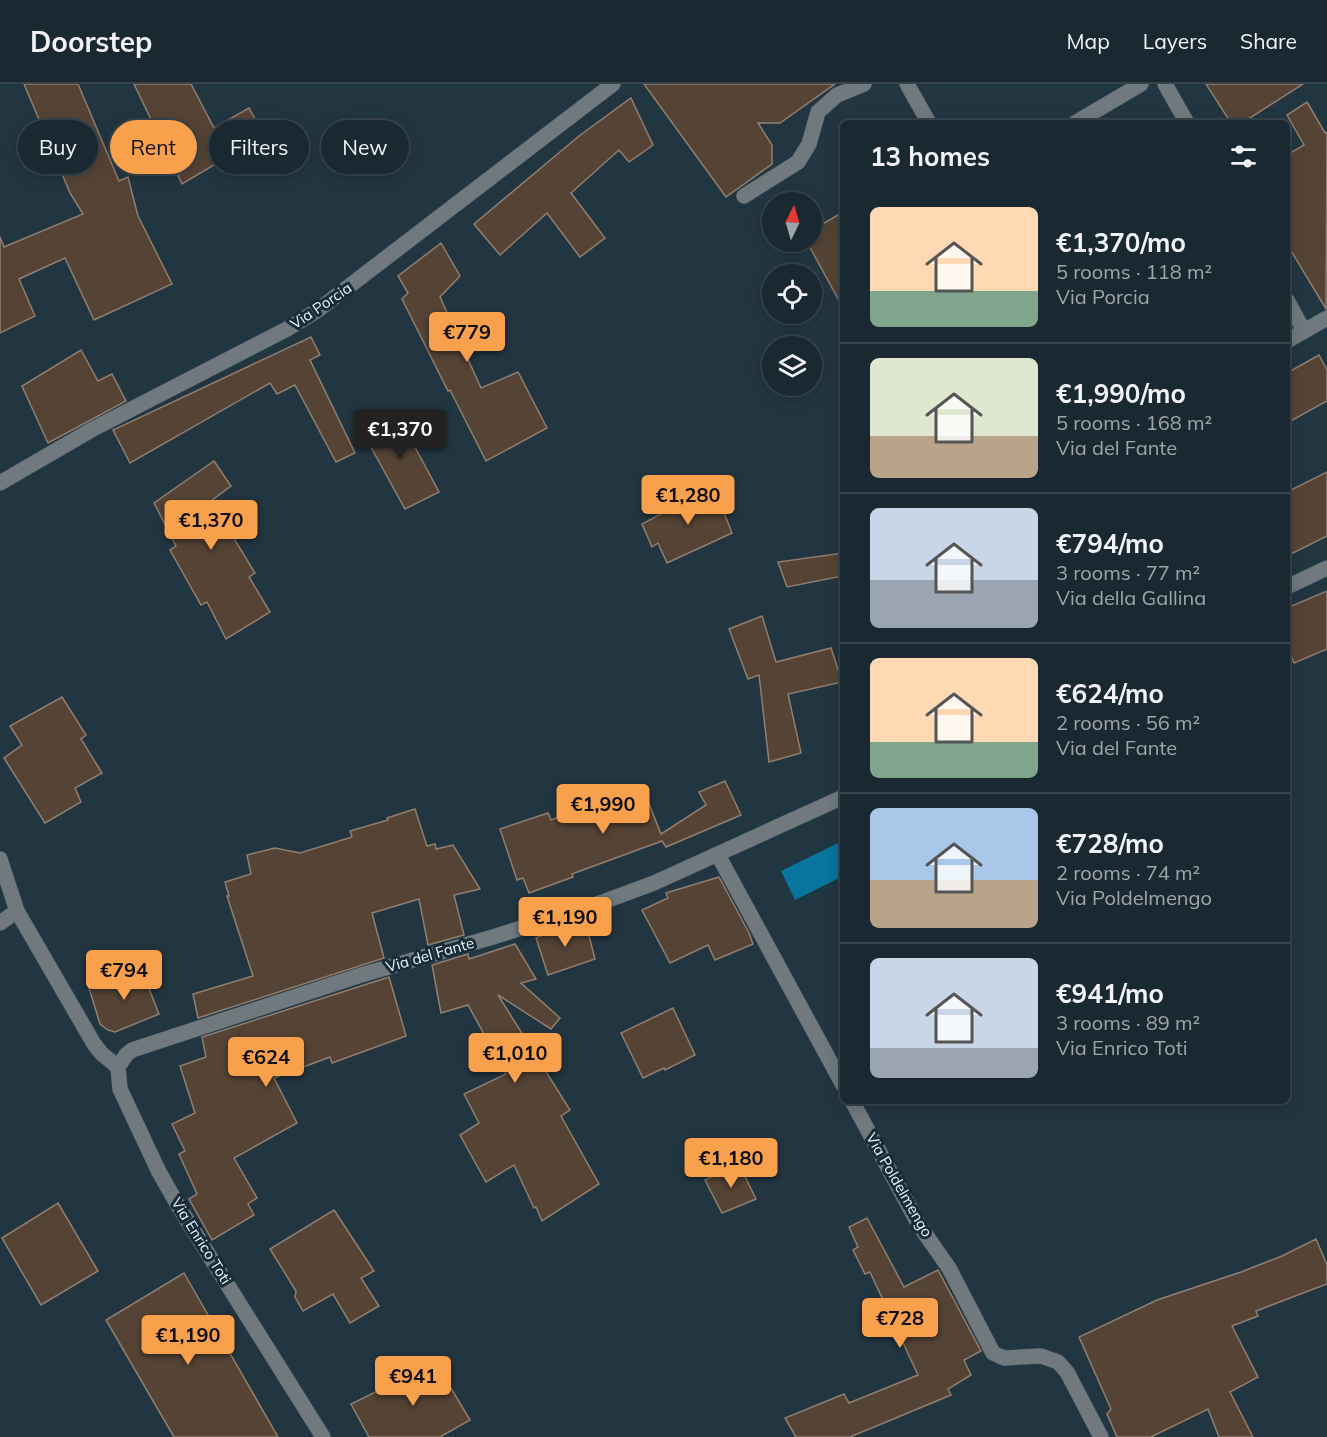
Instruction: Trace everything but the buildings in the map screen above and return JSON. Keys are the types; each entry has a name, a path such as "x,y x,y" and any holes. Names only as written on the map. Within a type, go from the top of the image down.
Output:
{"street":[{"name":"Via Porcia","path":"0,483 93,429 287,329 318,310 614,84"},
{"path":"744,196 798,162 809,144 818,112 837,95 864,84"},
{"path":"907,84 927,120"},
{"path":"1080,120 1141,84"},
{"path":"1165,84 1185,120"},
{"path":"1290,305 1304,331"},
{"path":"1290,339 1327,318"},
{"path":"1290,586 1327,568"},
{"name":"Via del Fante","path":"118,1067 132,1050 361,975 493,937 654,884 840,798"},
{"path":"718,855 840,1079"},
{"path":"0,859 17,911 94,1044 118,1067"},
{"path":"0,923 17,911"},
{"name":"Via Enrico Toti","path":"118,1067 120,1089 159,1172 322,1437"},
{"name":"Via Poldelmengo","path":"854,1104 919,1225 949,1268 993,1353 1004,1358 1041,1356 1058,1362 1067,1372 1101,1437"}],"water":[{"path":"838,843 840,847 840,878 795,900 781,871"}]}
